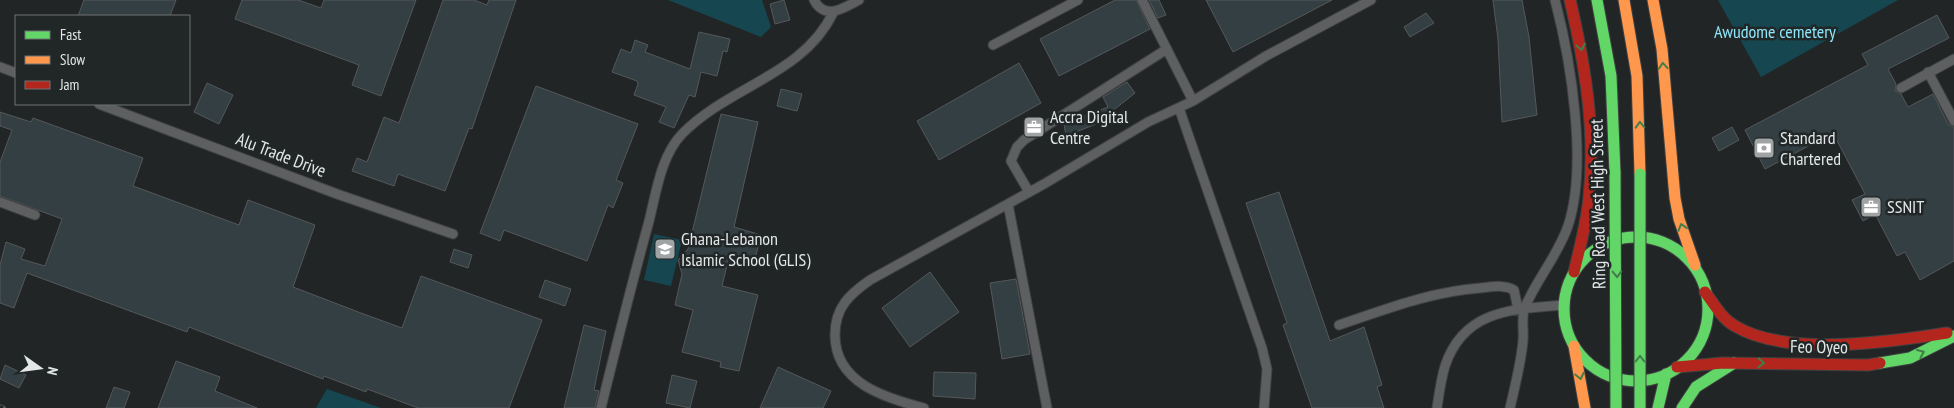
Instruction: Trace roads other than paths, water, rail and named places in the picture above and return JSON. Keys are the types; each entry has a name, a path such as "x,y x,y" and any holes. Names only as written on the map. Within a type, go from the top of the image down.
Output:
{"main road":[{"name":"Ring Road West High Street","path":"1570,0 1584,58 1591,157 1588,210 1574,272"},
{"name":"Ring Road West High Street","path":"1597,0 1611,76 1615,173 1616,408"},
{"path":"1624,0 1637,76 1640,174 1640,408"},
{"path":"1573,344 1602,377 1627,380 1653,378 1666,374 1677,367 1696,347 1703,334 1707,314 1706,292 1686,242 1675,198 1662,49 1653,0"},
{"path":"1585,408 1564,305 1566,291 1574,272 1589,255 1607,242 1637,236 1658,240 1678,250 1698,273"},
{"name":"Feo Oyeo","path":"1706,292 1735,327 1782,341 1819,343 1890,342 1954,332"},
{"name":"Feo Oyeo","path":"1677,367 1734,363 1868,365 1910,358 1954,336"},
{"path":"1682,406 1703,382 1734,363"},
{"path":"1658,408 1666,374"}],"lane":[{"path":"814,0 823,10 833,13"},
{"path":"601,408 669,151 702,115 790,63 808,49 827,25 833,13 859,0"},
{"path":"993,45 1078,0"},
{"path":"1142,0 1193,101"},
{"path":"924,408 882,394 859,383 848,373 839,358 835,341 840,308 852,293 870,280 1008,204 1148,122 1193,101 1266,56 1370,0"},
{"path":"1521,309 1559,245 1573,209 1576,165 1574,116 1565,41 1555,0"},
{"path":"1029,192 1011,161 1016,147 1024,140 1167,49"},
{"path":"1901,88 1954,59"},
{"path":"0,67 15,73"},
{"path":"1928,72 1954,122"},
{"name":"Alu Trade Drive","path":"102,105 337,194 453,234"},
{"path":"1179,108 1262,348 1266,369 1264,408"},
{"path":"0,202 35,215"},
{"path":"1008,204 1047,408"},
{"path":"1339,325 1426,295 1455,290 1502,286 1510,288 1514,290 1521,309 1523,341 1510,408"},
{"path":"1437,408 1445,365 1462,336 1482,320 1521,309 1564,305"},
{"path":"1700,400 1703,382"}],"place":[{"name":"Accra Digital Centre","path":"1034,127"},
{"name":"Standard Chartered","path":"1764,148"},
{"name":"SSNIT","path":"1871,207"},
{"name":"Ghana-Lebanon Islamic School (GLIS)","path":"665,249"}],"park label":[{"name":"Awudome cemetery","path":"1775,32"}]}
